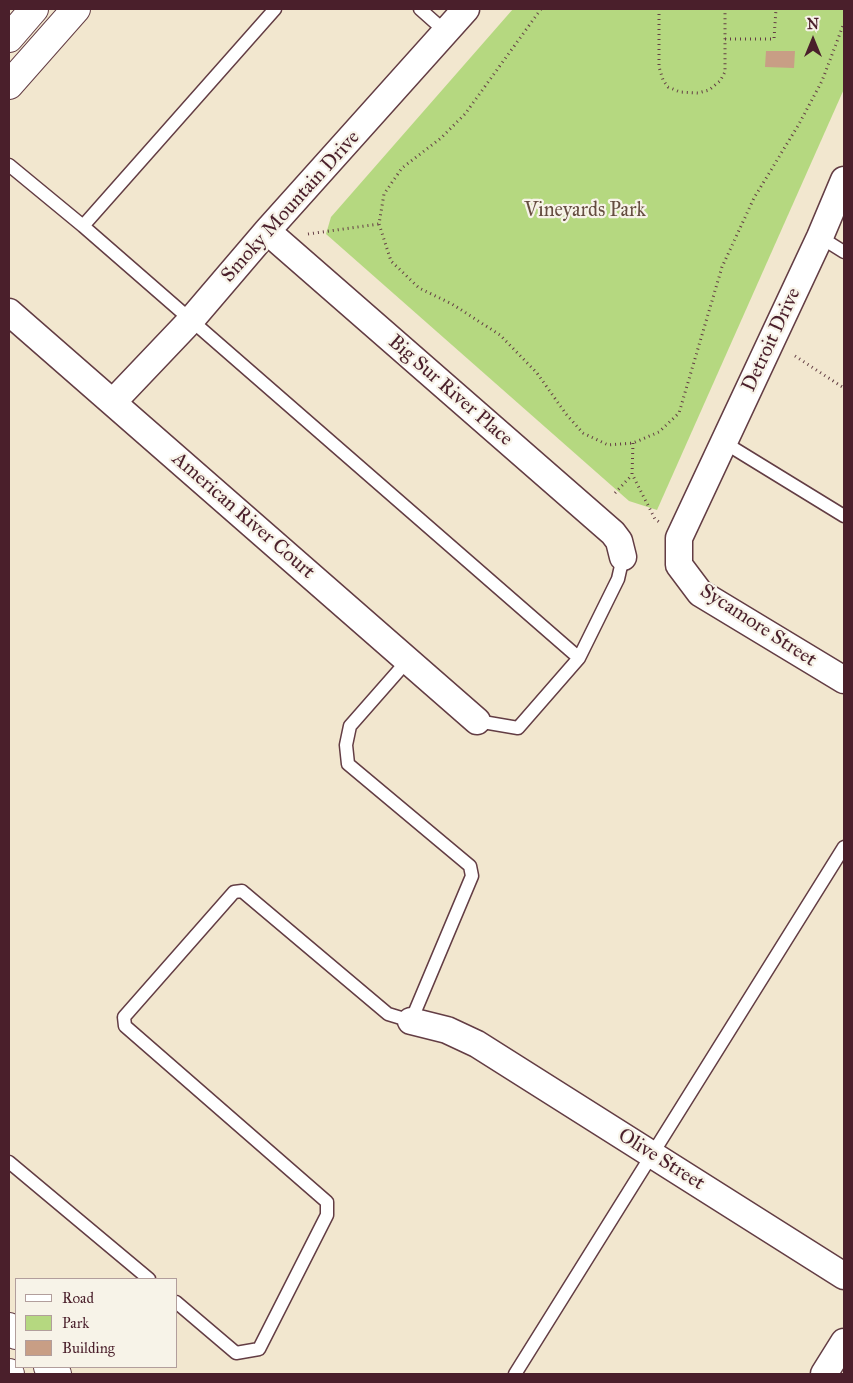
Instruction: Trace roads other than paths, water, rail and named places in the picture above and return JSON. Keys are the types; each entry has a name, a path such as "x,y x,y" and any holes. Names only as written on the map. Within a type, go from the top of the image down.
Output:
{"street":[{"path":"9,38 34,9"},
{"path":"9,85 76,9"},
{"name":"Smoky Mountain Drive","path":"113,402 191,320 268,231 447,33 466,9"},
{"name":"Detroit Drive","path":"679,564 679,538 820,237 844,180"},
{"name":"Big Sur River Place","path":"268,231 613,533 619,541 623,557"},
{"name":"American River Court","path":"9,312 477,721"},
{"name":"Sycamore Street","path":"679,564 700,592 844,680"},
{"name":"Olive Street","path":"412,1021 447,1030 477,1044 844,1276"},
{"path":"824,1374 844,1342"}],"lane":[{"path":"84,226 275,9"},
{"path":"420,9 447,33"},
{"path":"9,165 84,226 579,658"},
{"path":"820,237 844,252"},
{"path":"724,443 844,516"},
{"path":"477,721 518,728 579,658 618,578 623,557"},
{"path":"178,1304 236,1353 259,1349 327,1215 327,1202 125,1026 124,1017 234,892 242,891 388,1014 412,1021 472,876 470,866 348,764 346,745 350,726 408,660"},
{"path":"515,1374 844,848"},
{"path":"9,1162 148,1278"}],"park label":[{"name":"Vineyards Park","path":"585,211"}]}
